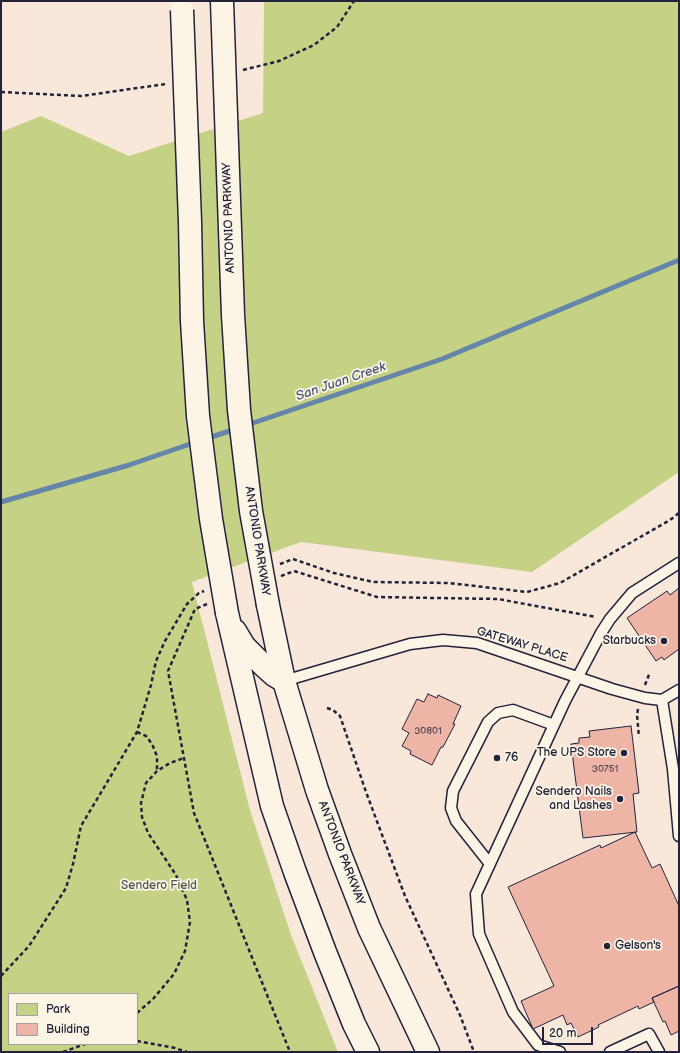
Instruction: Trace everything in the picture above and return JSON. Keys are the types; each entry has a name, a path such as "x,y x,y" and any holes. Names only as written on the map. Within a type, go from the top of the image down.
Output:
{"highway":[{"name":"ANTONIO PARKWAY","path":"222,1 233,315 239,410 251,511 268,605 284,681 317,790 369,928 428,1052"},
{"path":"182,6 192,321 198,408 211,519 228,618 272,806 322,945 354,1024 368,1052"},
{"path":"228,618 244,646 274,675 284,681"}],"lane":[{"path":"560,1052 538,1048 512,1012 479,934 476,894 554,725 578,677 610,619 632,593 679,563"},
{"name":"GATEWAY PLACE","path":"284,681 410,644 443,640 477,643 612,689 662,700"},
{"path":"679,690 662,700 673,769 679,836"},
{"path":"490,864 456,821 451,808 453,791 488,722 498,713 513,710 554,725"},
{"path":"610,1052 649,1034 659,1052"}],"path":[{"path":"278,564 293,559 334,573 373,582 450,583 527,592 560,583 670,520 679,513"},
{"path":"1,976 29,946 66,888 81,826 137,732 151,685 156,661 165,641 186,604 199,593 206,590"},
{"path":"639,737 637,715 642,696"},
{"path":"327,708 333,710 340,716 366,792 405,896 460,1015 474,1052"},
{"path":"137,732 146,736 152,744 157,756 157,771"},
{"path":"138,1012 153,999 174,974 186,951 190,922 187,900 176,875 148,833 142,817 141,803 146,783 157,771 170,763 184,758"},
{"path":"138,1041 176,1048 187,1052"},
{"path":"63,1052 82,1045"}],"green space":[{"name":"Sendero Field","path":"264,1 679,1 679,472 532,572 301,542 192,582 250,810 291,935 338,1052 1,1052 1,132 41,116 129,156 263,113"}],"building":[{"path":"679,588 679,649 664,660 662,657 656,661 627,618 667,591 670,595"},
{"path":"428,694 437,698 438,695 461,706 453,724 455,724 432,765 410,754 411,751 402,746 409,733 402,729 417,699 424,702"},
{"path":"631,726 639,793 633,794 637,832 583,838 571,744 579,743 579,738 590,737 589,731"},
{"name":"Gelson's","path":"635,832 652,868 660,864 679,906 679,986 652,998 654,1002 639,1009 638,1006 598,1025 599,1027 578,1037 571,1023 567,1025 563,1015 533,1029 521,1001 554,986 508,887 600,845 601,848"},
{"path":"679,986 679,1031 671,1035 652,998"}],"waterway":[{"name":"San Juan Creek","path":"247,425 442,359 679,260"},
{"name":"San Juan Creek","path":"205,439 236,429"},
{"name":"San Juan Creek","path":"1,502 129,465 196,442"}],"place":[{"name":"Starbucks","path":"664,641"},
{"name":"The UPS Store","path":"624,753"},
{"name":"76","path":"497,758"},
{"name":"Sendero Nails and Lashes","path":"620,799"},
{"name":"Gelson's","path":"607,946"}]}
